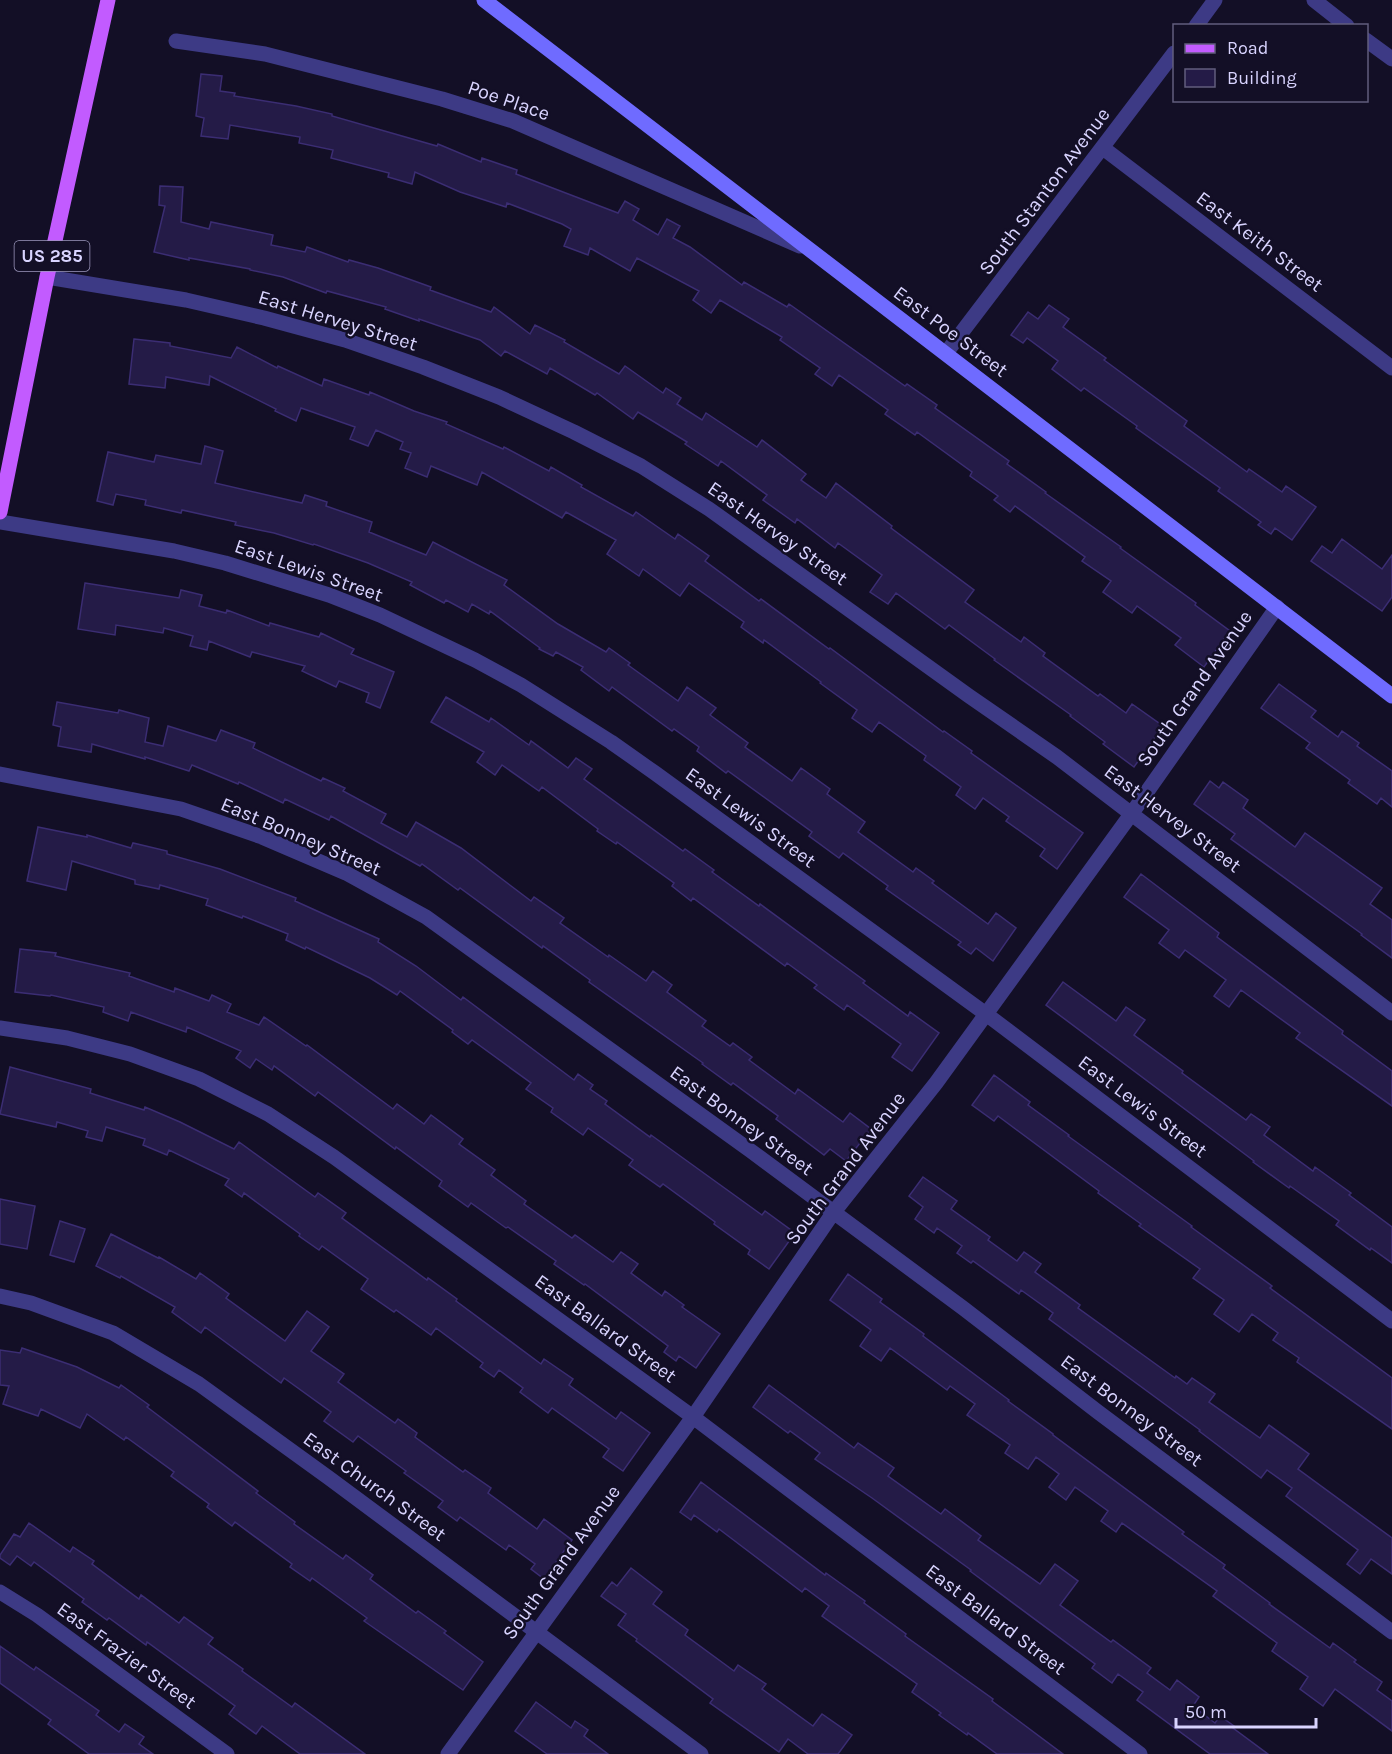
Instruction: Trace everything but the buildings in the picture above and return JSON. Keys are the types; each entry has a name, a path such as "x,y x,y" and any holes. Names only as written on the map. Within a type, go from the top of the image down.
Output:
{"main road":[{"name":"US 285","path":"0,512 47,277 108,0"}],"street":[{"name":"East Poe Street","path":"484,0 1392,696"},
{"path":"1197,24 1215,0"},
{"path":"1314,0 1344,24"},
{"name":"Poe Place","path":"176,41 265,54 442,99 513,121 811,251"},
{"path":"1368,41 1392,59"},
{"name":"South Stanton Avenue","path":"946,353 1173,54"},
{"name":"East Keith Street","path":"1103,148 1392,368"},
{"name":"East Hervey Street","path":"47,277 186,300 345,340 499,397 641,466 709,509 1057,757 1392,1013"},
{"name":"East Lewis Street","path":"0,522 174,551 225,563 329,595 380,615 475,660 521,685 611,742 986,1014 1392,1321"},
{"name":"South Grand Avenue","path":"448,1754 693,1417 834,1213 936,1083 1132,813 1277,607"},
{"name":"East Bonney Street","path":"0,774 181,809 262,837 346,873 426,917 751,1151 1392,1632"},
{"name":"East Ballard Street","path":"0,1028 67,1038 130,1054 199,1079 268,1114 334,1157 693,1417 1140,1754"},
{"name":"East Church Street","path":"0,1296 31,1303 113,1333 199,1384 701,1754"},
{"name":"East Frazier Street","path":"0,1592 37,1615 227,1754"}]}
